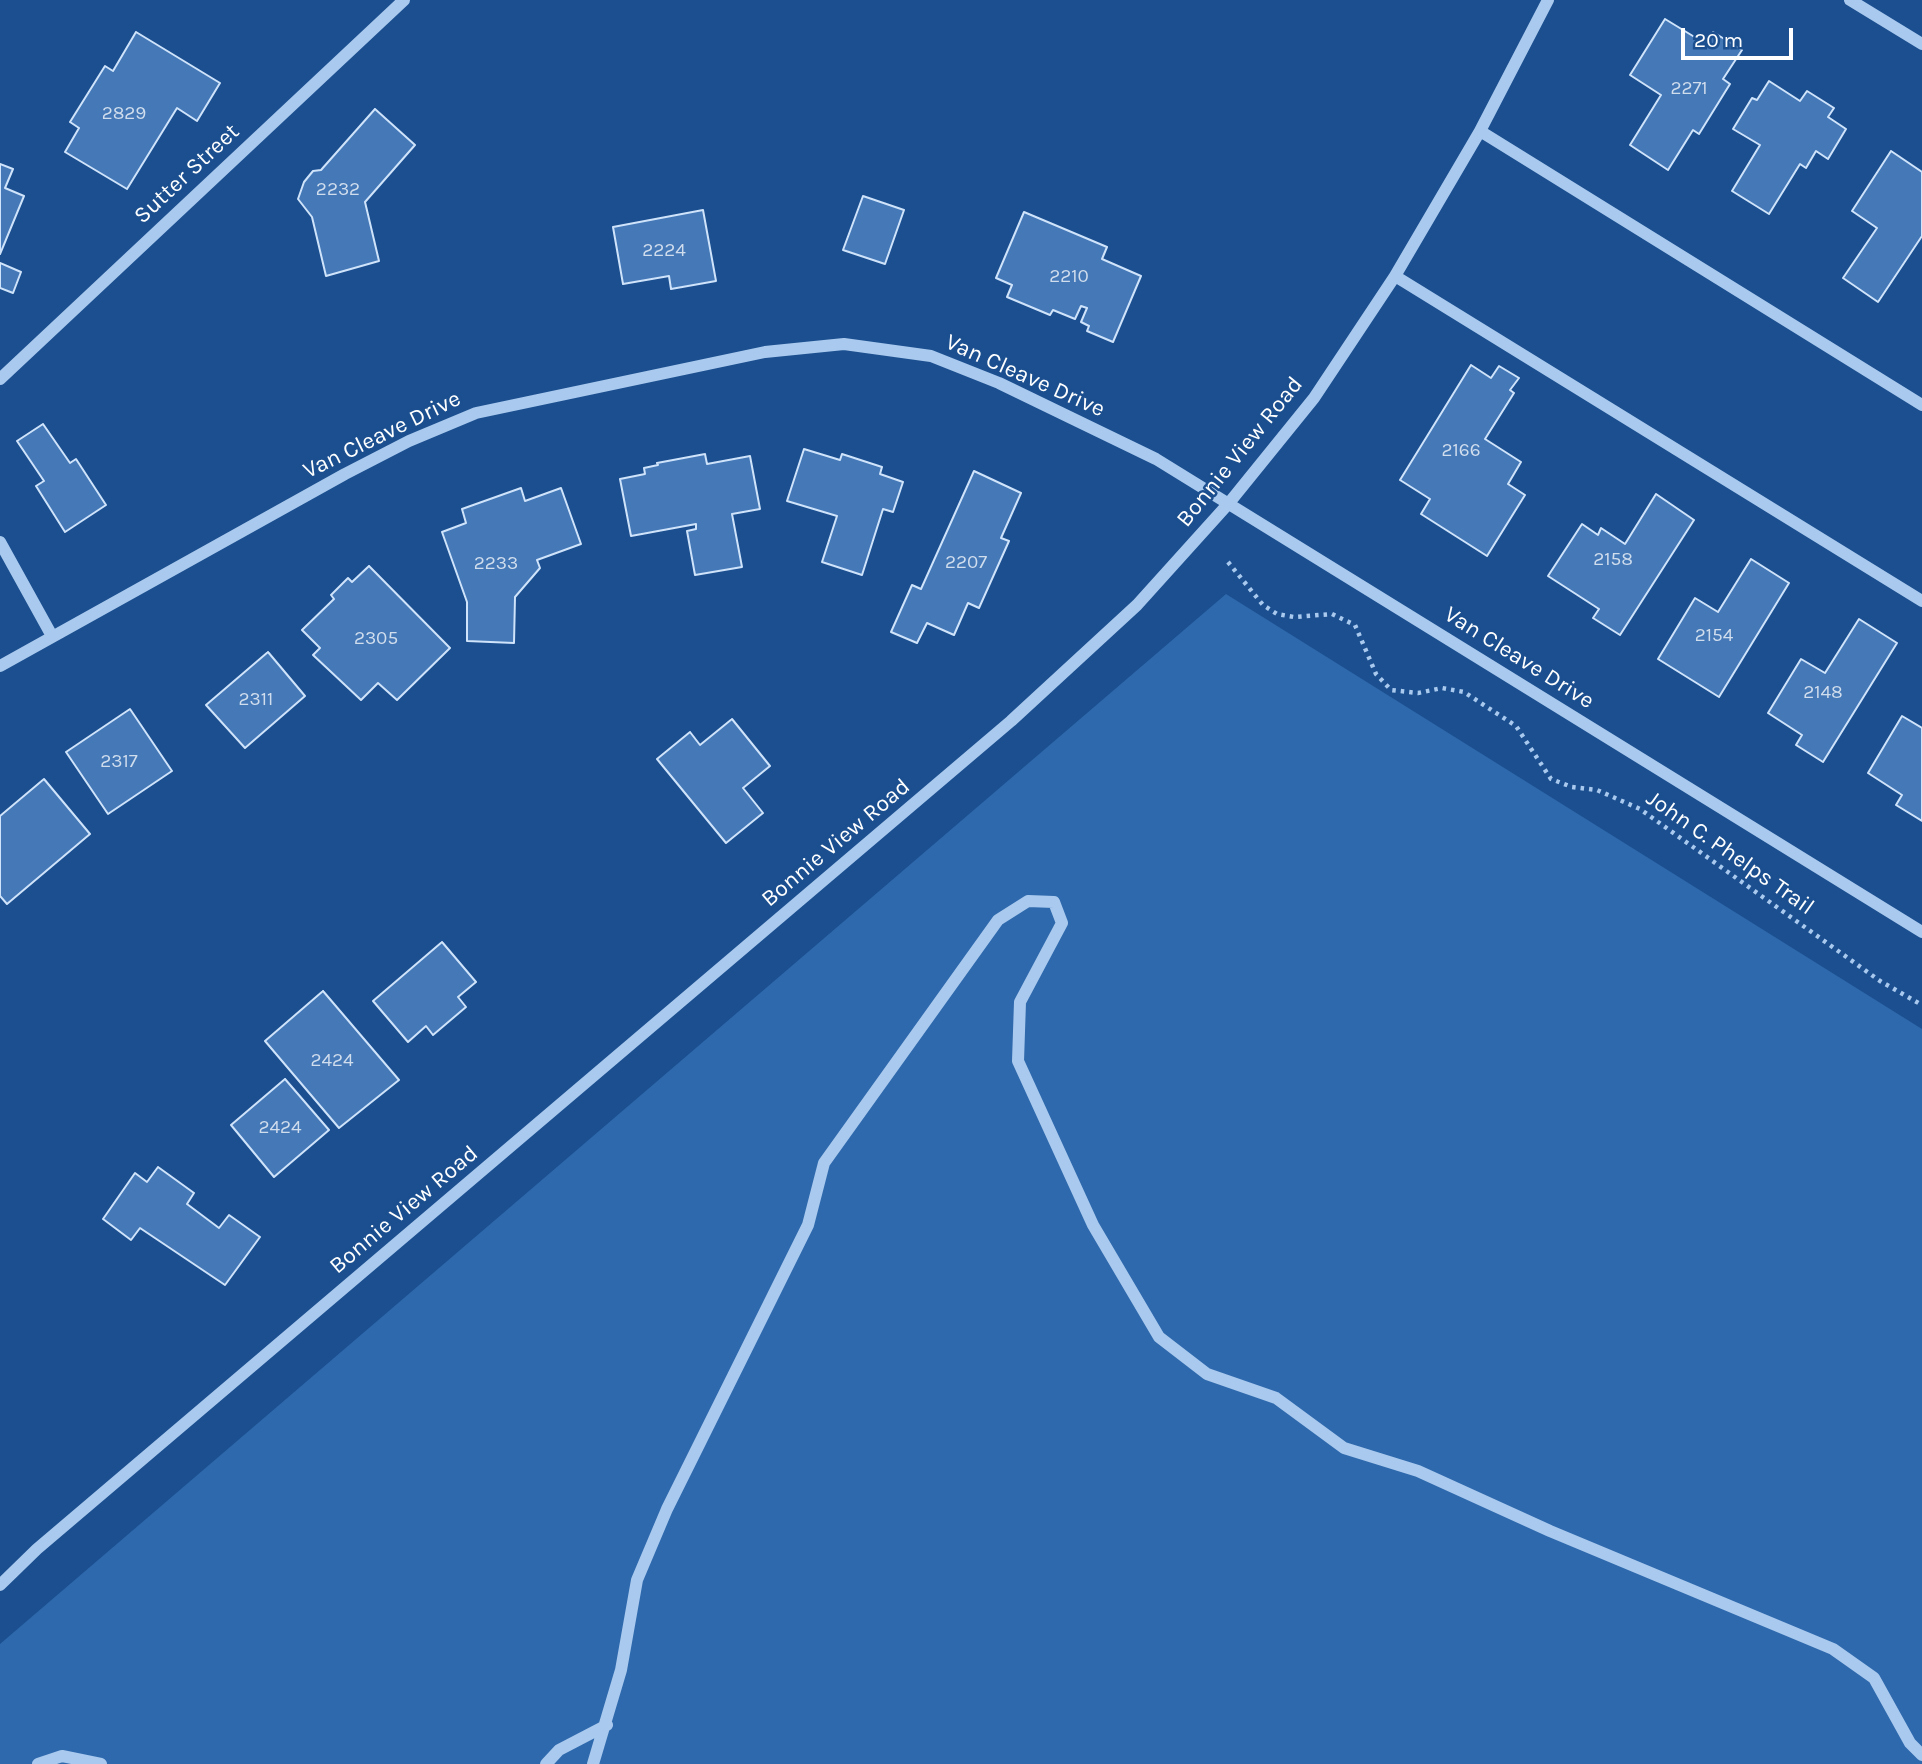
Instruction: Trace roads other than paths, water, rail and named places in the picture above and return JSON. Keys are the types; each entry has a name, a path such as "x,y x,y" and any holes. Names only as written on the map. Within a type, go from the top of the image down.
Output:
{"street":[{"name":"Sutter Street","path":"0,379 404,0"},
{"name":"Bonnie View Road","path":"0,1585 37,1549 1012,721 1137,605 1229,503 1314,398 1395,276 1480,131 1548,0"},
{"path":"1850,0 1922,44"},
{"path":"1480,131 1922,405"},
{"path":"1395,276 1922,601"},
{"name":"Van Cleave Drive","path":"0,666 345,474 409,441 476,413 765,352 844,344 931,356 999,383 1132,448 1229,503 1922,932"},
{"path":"0,542 52,636"},
{"path":"593,1764 621,1670 637,1580 667,1510 808,1225 824,1163 998,919 1028,901 1054,902 1062,923 1020,1002 1018,1061 1093,1225 1159,1337 1208,1374 1276,1398 1344,1448 1418,1471 1550,1531 1833,1649 1874,1678 1910,1743 1922,1755"},
{"path":"546,1764 559,1750 607,1724"},
{"path":"38,1764 62,1756 101,1764"}]}
